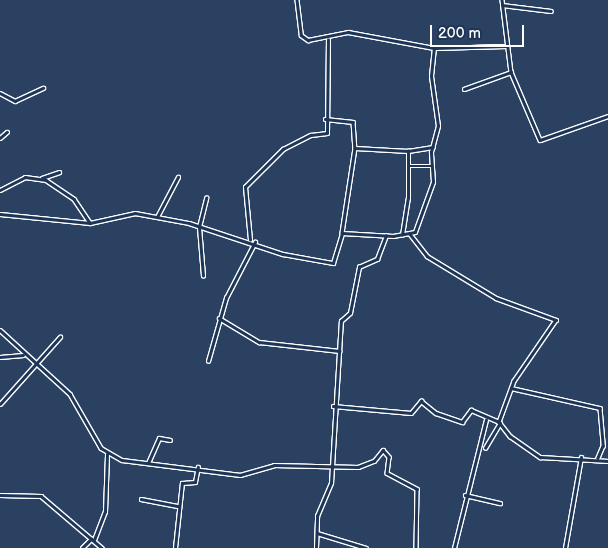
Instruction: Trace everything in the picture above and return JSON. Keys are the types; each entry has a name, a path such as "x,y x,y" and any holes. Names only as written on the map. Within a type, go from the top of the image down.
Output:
{"street":[{"path":"297,0 302,38 328,40 348,32 434,48 506,46"},
{"path":"502,0 506,46 511,72 540,140 608,116"},
{"path":"502,5 551,11"},
{"path":"250,241 245,187 283,148 311,135 326,134 325,119 331,79 325,71 328,40"},
{"path":"342,233 386,236 402,235 410,234 420,225 433,182 433,147 438,126 431,76 434,48"},
{"path":"464,89 511,72"},
{"path":"0,93 15,101 44,88"},
{"path":"0,214 90,223 129,214 157,217 255,242 283,254 333,263 342,233 355,148 352,120 325,119"},
{"path":"0,138 7,132"},
{"path":"355,148 408,151 433,147"},
{"path":"402,235 408,151"},
{"path":"408,166 432,166"},
{"path":"0,190 25,177 41,178 60,172"},
{"path":"157,217 178,177"},
{"path":"41,178 74,199 90,223"},
{"path":"203,276 200,227 206,198"},
{"path":"410,234 427,256 496,298 556,320 511,388 499,422 485,448"},
{"path":"316,548 317,516 329,491 332,406 342,319 350,313 359,267 377,259 386,236"},
{"path":"208,361 219,318 255,242"},
{"path":"219,318 259,342 339,352"},
{"path":"0,330 23,354 75,400 107,454 106,512 92,540 82,548"},
{"path":"0,404 60,337"},
{"path":"0,357 23,354"},
{"path":"511,388 600,408 603,433 598,458"},
{"path":"332,406 411,413 421,401 460,421 471,410 486,420 499,422 510,436 540,457 581,457 598,458 608,461"},
{"path":"454,548 465,495 486,420"},
{"path":"148,463 159,438 170,440"},
{"path":"107,454 148,463 198,467 240,475 283,465 331,469 362,466 385,451 387,473 417,489 416,548"},
{"path":"565,548 581,457"},
{"path":"175,548 178,506 182,483 195,482 198,467"},
{"path":"0,495 41,496 102,548"},
{"path":"465,495 500,503"},
{"path":"141,499 178,506"},
{"path":"317,533 366,548"}]}
